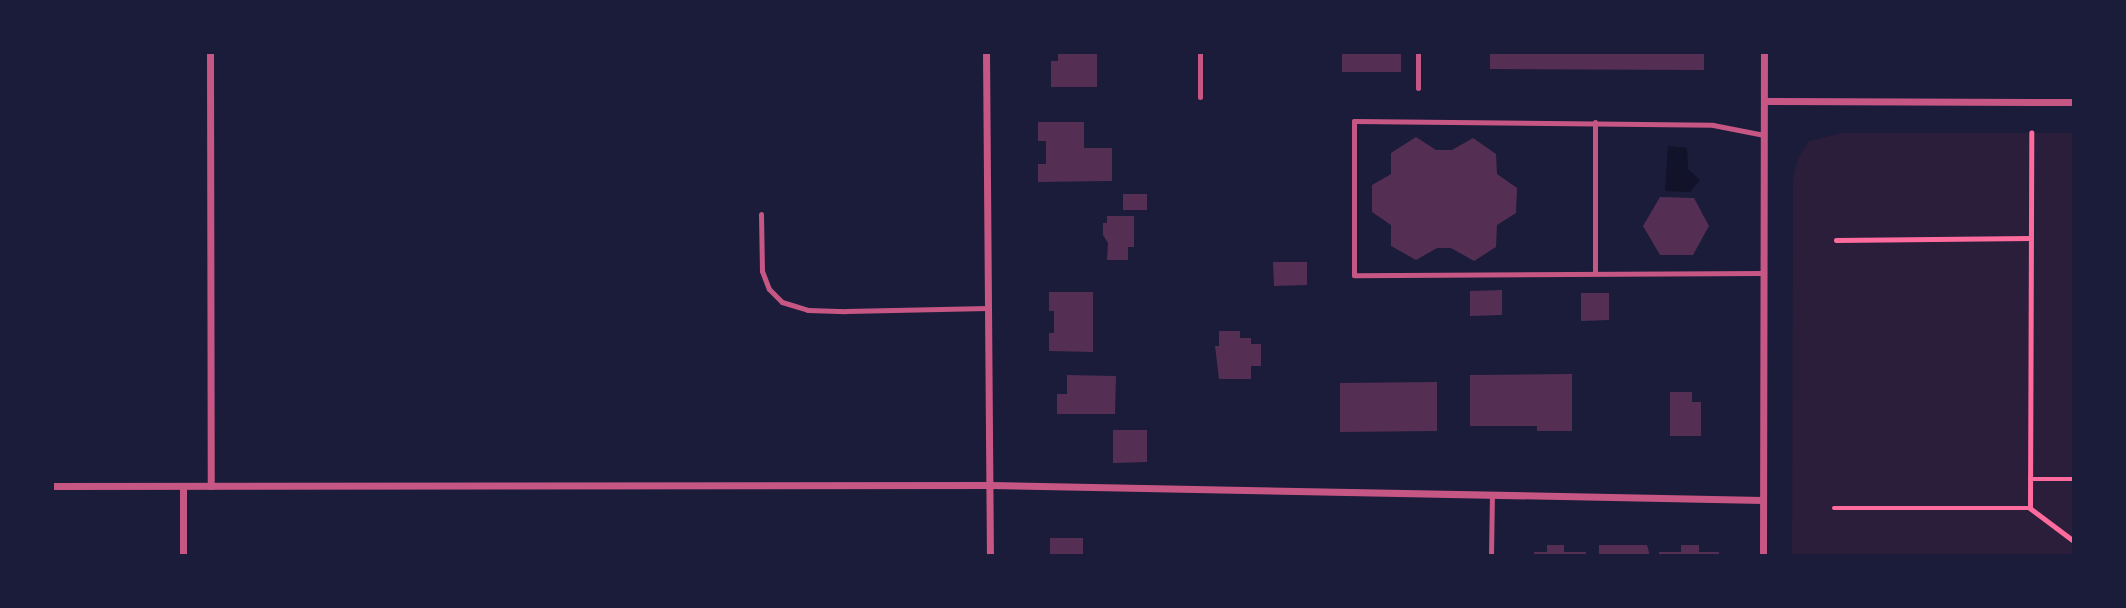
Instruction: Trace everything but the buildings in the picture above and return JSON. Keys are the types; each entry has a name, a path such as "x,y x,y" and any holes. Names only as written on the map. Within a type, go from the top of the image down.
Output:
{"street":[{"path":"210,52 211,486"},
{"path":"986,52 990,555"},
{"path":"1763,555 1764,52"},
{"path":"1764,101 2074,102"},
{"path":"52,486 990,485 1763,500"},
{"path":"183,487 183,555"}],"lane":[{"path":"1200,52 1200,97"},
{"path":"1418,52 1418,88"},
{"path":"1763,273 1354,275 1354,121 1713,125 1764,135"},
{"path":"1595,122 1595,273"},
{"path":"761,214 762,271 769,289 782,302 808,310 988,308"},
{"path":"1491,555 1492,495"}],"path":[{"path":"2030,508 2031,133"},
{"path":"1836,240 2031,238"},
{"path":"2030,479 2074,479"},
{"path":"1834,508 2030,508 2074,541"}],"shaded area":[{"path":"1842,133 2073,133 2073,555 1792,556 1793,179 1798,158 1809,141"},
{"path":"1668,146 1687,148 1688,169 1700,180 1690,192 1665,191"}]}
